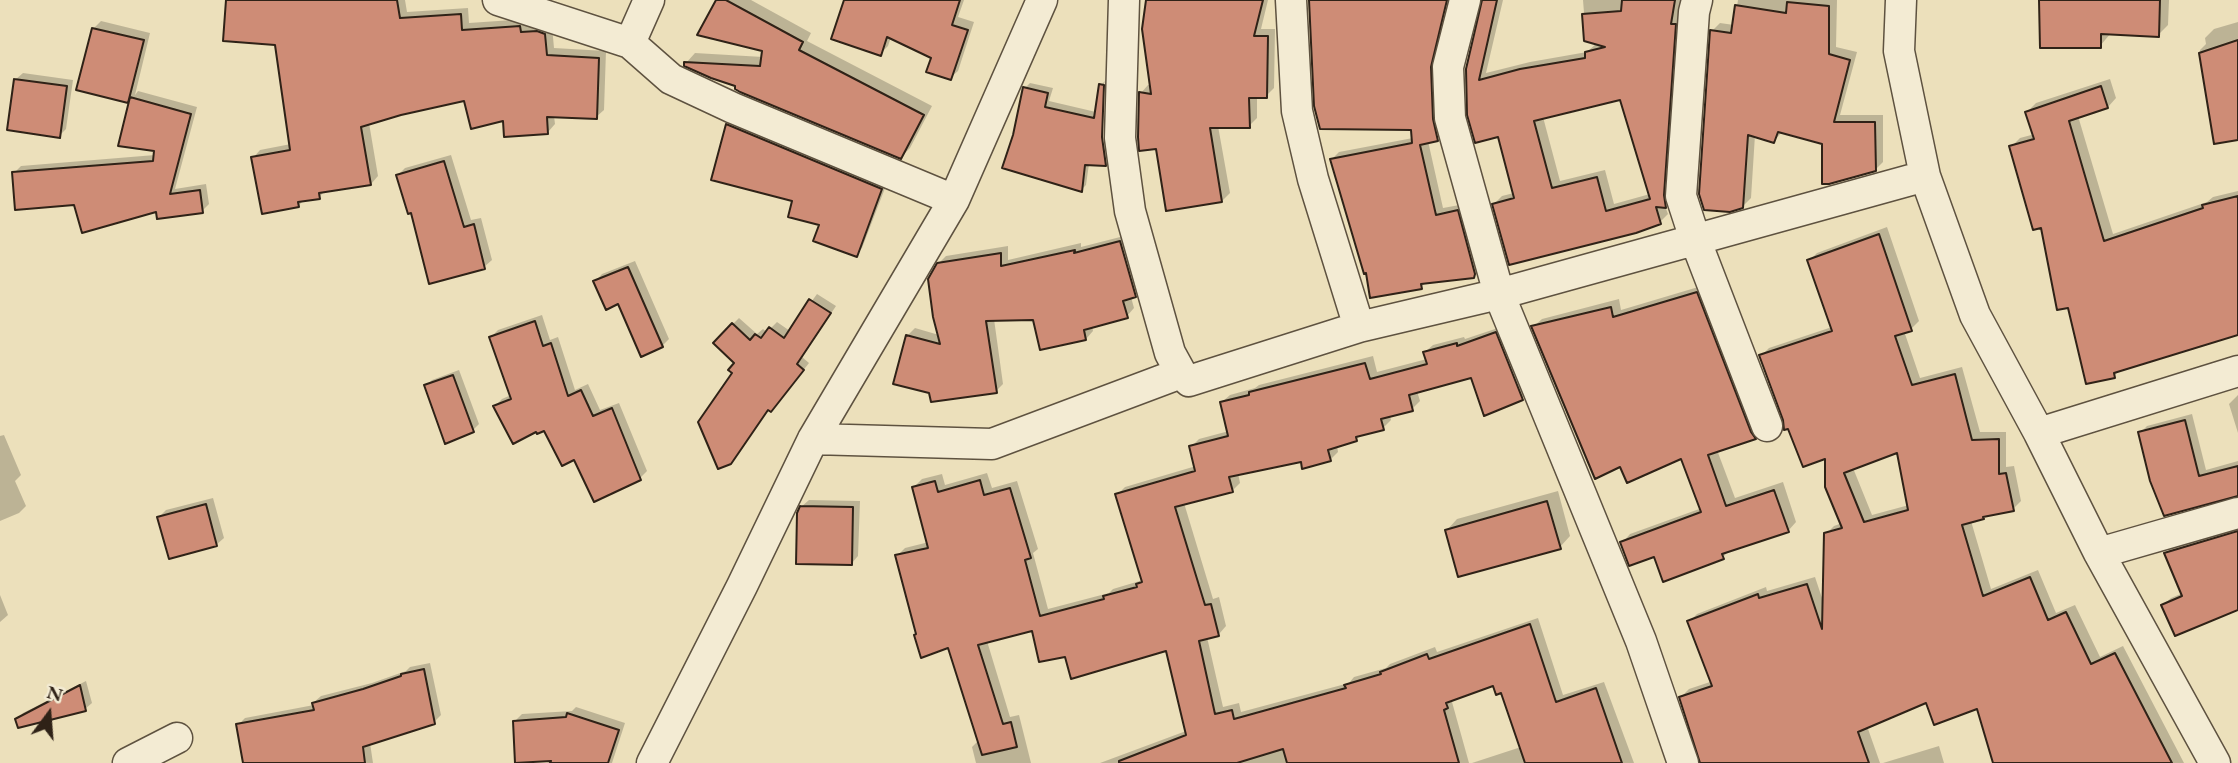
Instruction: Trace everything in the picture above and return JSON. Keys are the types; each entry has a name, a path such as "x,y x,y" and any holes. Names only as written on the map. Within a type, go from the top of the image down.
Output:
{"street":[{"path":"498,0 631,43 671,79 733,108 954,200"},
{"path":"631,43 649,0"},
{"path":"652,763 813,439 954,200 1042,0"},
{"path":"1124,0 1120,138 1130,211 1170,353 1181,373 1189,381 1359,327 1499,294 1925,176"},
{"path":"1291,0 1297,111 1313,179 1359,327"},
{"path":"1465,0 1448,67 1450,118 1499,294 1641,640 1683,763"},
{"path":"1697,0 1681,197 1767,426"},
{"path":"1901,0 1899,51 1925,176 1975,315 2039,433 2099,553 2216,763"},
{"path":"2039,433 2238,371"},
{"path":"813,439 992,444 1181,373"},
{"path":"2099,553 2238,513"},
{"path":"128,763 177,738"}],"building":[{"path":"226,0 397,0 400,18 461,14 462,30 520,26 521,32 537,31 545,34 547,55 599,58 597,119 547,117 548,134 504,137 503,121 471,129 464,101 401,115 361,127 371,185 319,193 320,199 298,202 299,207 262,214 251,157 290,150 275,45 223,41"},
{"path":"716,0 726,0 803,42 799,50 924,115 901,159 684,66 684,62 760,66 762,51 697,35"},
{"path":"844,0 960,0 952,25 968,30 951,80 926,72 931,58 887,37 881,56 831,39"},
{"path":"1146,0 1263,0 1254,36 1268,36 1267,98 1249,98 1250,128 1210,128 1222,202 1166,211 1156,149 1139,151 1139,92 1151,94 1142,29"},
{"path":"1309,0 1447,0 1431,67 1433,119 1438,141 1420,145 1436,215 1458,210 1474,278 1421,284 1422,289 1370,298 1366,273 1364,274 1330,159 1412,143 1411,130 1320,129 1314,106"},
{"path":"1482,0 1497,0 1479,80 1520,69 1585,58 1585,52 1605,47 1584,41 1582,14 1621,11 1622,0 1675,0 1671,24 1676,24 1664,195 1666,208 1656,207 1661,224 1636,233 1509,265 1492,204 1514,198 1498,137 1475,143 1467,115 1466,69","holes":["1620,100 1650,199 1606,211 1597,177 1552,188 1534,121"]},
{"path":"2039,0 2160,0 2159,37 2101,34 2101,48 2040,48"},
{"path":"1787,2 1829,6 1829,54 1850,60 1834,122 1875,122 1876,171 1822,184 1822,144 1778,132 1774,143 1748,135 1743,208 1730,212 1704,210 1699,194 1710,30 1731,33 1735,5 1786,13"},
{"path":"92,28 144,40 128,103 76,90"},
{"path":"2238,40 2238,140 2214,144 2199,53"},
{"path":"14,79 67,86 60,138 7,130"},
{"path":"1099,84 1104,85 1102,137 1106,166 1085,165 1082,192 1002,168 1013,135 1023,87 1048,93 1045,107 1094,118"},
{"path":"2101,86 2108,108 2069,121 2104,241 2203,208 2202,205 2238,196 2238,335 2114,373 2115,378 2086,384 2068,308 2057,310 2041,228 2033,230 2009,146 2034,139 2025,112"},
{"path":"130,97 191,114 170,194 200,190 203,213 157,219 156,212 82,233 74,205 15,210 12,172 153,161 154,151 118,146"},
{"path":"726,124 882,189 857,257 813,241 819,225 788,217 792,201 711,180"},
{"path":"444,161 464,227 474,224 485,269 429,284 411,213 408,214 396,175"},
{"path":"1879,234 1912,331 1895,336 1912,385 1955,374 1972,440 1999,439 1999,474 2006,473 2014,511 1983,517 1984,519 1962,525 1983,596 2030,577 2048,620 2066,612 2091,664 2115,653 2172,763 1993,763 1977,709 1934,725 1926,703 1858,732 1869,763 1700,763 1679,697 1712,686 1687,621 1758,594 1759,598 1807,584 1822,629 1824,533 1842,528 1825,487 1825,459 1803,467 1788,429 1784,430 1783,420 1759,355 1832,331 1807,260","holes":["1897,453 1908,510 1864,522 1844,473"]},
{"path":"1120,241 1136,297 1123,301 1128,318 1084,330 1086,340 1040,350 1033,320 986,321 997,393 931,402 929,393 893,384 906,335 940,344 928,279 937,263 1001,253 1001,266 1075,250 1074,253"},
{"path":"628,267 663,347 641,357 618,304 606,310 593,281"},
{"path":"1697,292 1756,439 1708,455 1726,506 1774,490 1789,532 1722,554 1724,559 1663,582 1654,557 1629,566 1620,542 1701,512 1681,459 1627,483 1620,467 1595,479 1531,326 1611,307 1613,317"},
{"path":"809,299 831,313 797,364 804,370 771,412 768,410 731,464 718,469 698,422 732,373 728,370 734,363 713,343 732,323 750,340 755,334 761,338 769,327 784,338"},
{"path":"535,321 543,346 551,343 568,396 581,390 593,416 612,408 641,480 594,502 574,460 562,466 544,431 537,434 536,432 513,444 493,406 511,399 489,337"},
{"path":"1496,332 1523,400 1484,416 1471,378 1409,395 1413,411 1381,419 1384,430 1356,437 1357,441 1328,450 1331,461 1302,469 1301,462 1229,477 1233,492 1175,507 1205,605 1211,604 1219,636 1199,641 1215,714 1232,710 1234,719 1346,688 1344,685 1381,674 1380,672 1427,654 1429,659 1530,624 1556,702 1596,688 1622,763 1525,763 1501,693 1496,695 1493,686 1446,703 1448,708 1444,710 1459,763 1287,763 1283,749 1237,763 1119,763 1186,735 1166,651 1071,679 1065,657 1039,662 1032,631 978,645 1003,724 1011,722 1017,747 982,755 948,648 921,658 914,635 916,634 895,555 928,548 912,487 935,481 938,492 980,480 984,495 1010,488 1031,558 1025,560 1040,616 1104,599 1103,596 1137,587 1136,584 1142,582 1115,494 1195,471 1189,446 1228,436 1220,402 1249,395 1249,392 1365,363 1370,379 1427,364 1423,352 1457,343 1457,346"},
{"path":"453,375 474,432 445,444 424,385"},
{"path":"2185,420 2199,476 2238,466 2238,496 2164,516 2150,481 2138,432"},
{"path":"1547,501 1561,549 1458,577 1445,530"},
{"path":"206,504 217,546 169,559 157,517"},
{"path":"800,506 853,507 852,565 796,564 797,513"},
{"path":"2238,531 2238,610 2175,636 2161,605 2182,596 2164,553"},
{"path":"424,669 435,724 363,747 365,763 243,763 236,724 314,710 312,703"},
{"path":"80,685 86,711 18,728 15,719"},
{"path":"567,713 619,730 608,763 515,763 513,721 566,717"}]}
